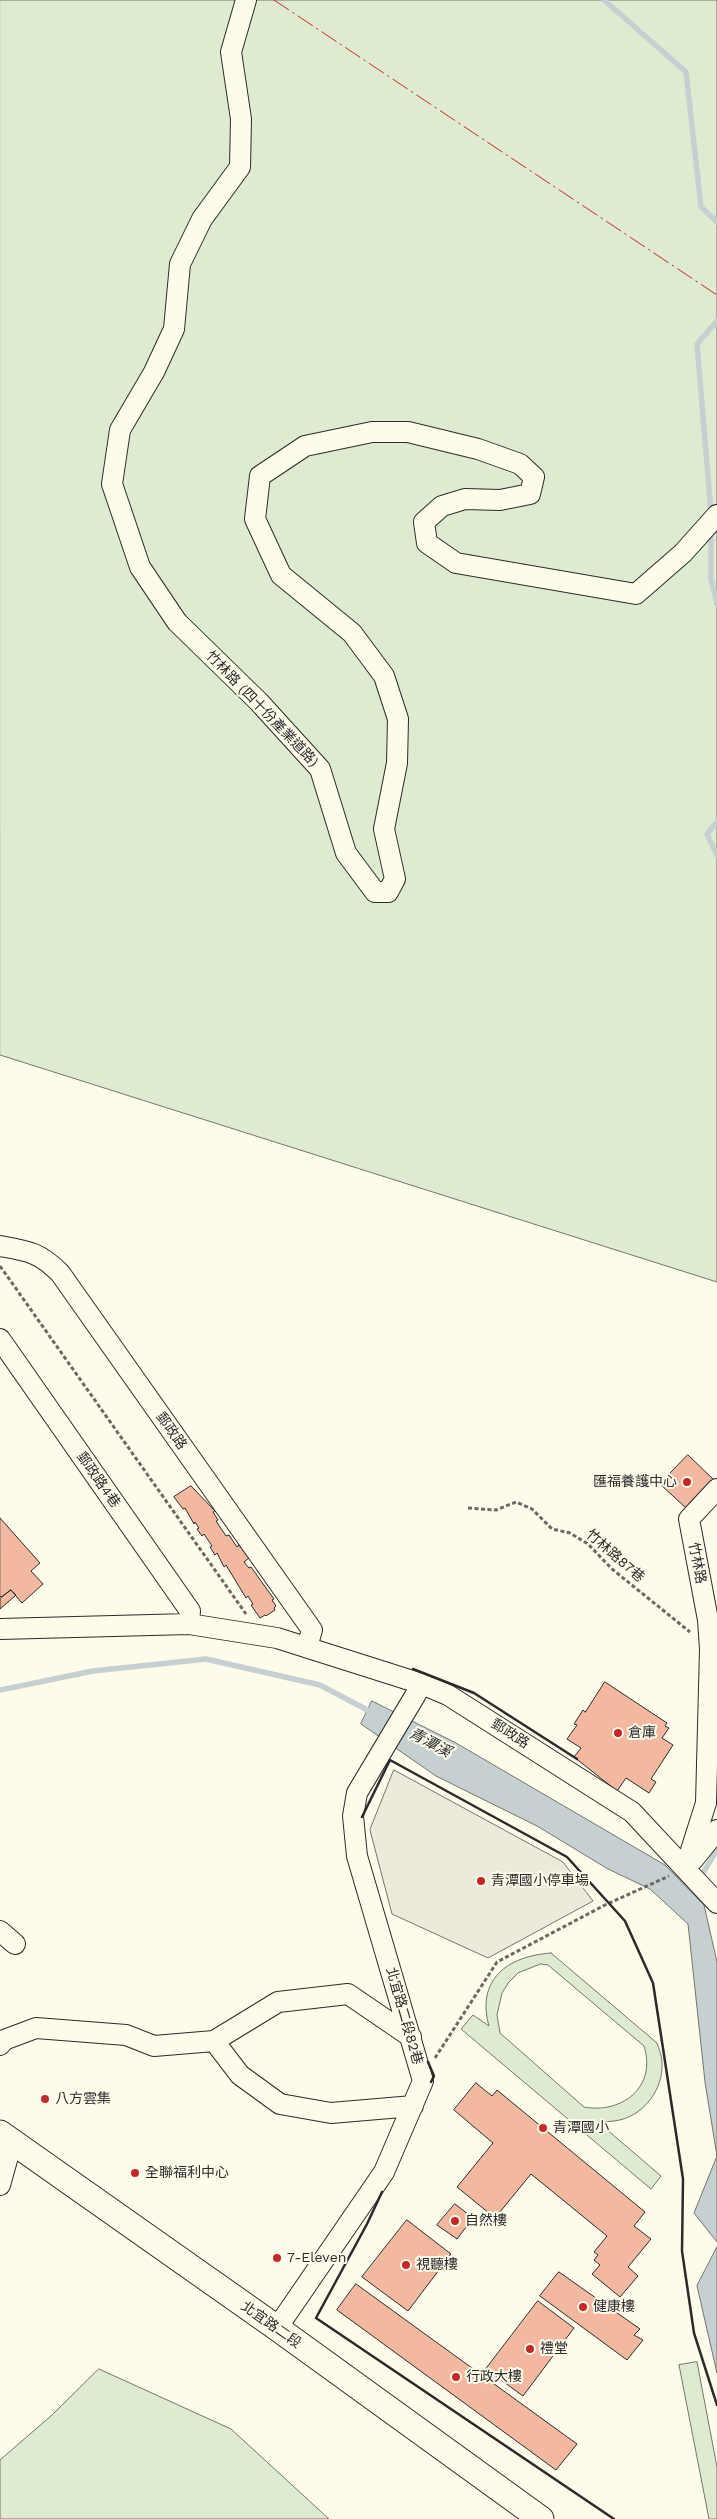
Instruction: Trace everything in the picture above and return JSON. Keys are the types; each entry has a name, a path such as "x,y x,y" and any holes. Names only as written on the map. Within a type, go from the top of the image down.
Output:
{"main road":[{"name":"北宜路二段","path":"6,2138 277,2328 541,2519"}],"street":[{"name":"竹林路 (四十份產業道路)","path":"246,0 231,52 241,118 240,166 202,219 180,264 174,329 154,372 120,430 112,484 140,567 177,622 259,702 320,769 346,854 375,892 388,892 395,878 384,830 397,763 398,719 384,676 352,633 281,575 255,519 260,476 306,446 372,432 408,432 478,449 520,464 534,477 530,494 500,500 465,499 442,506 424,522 427,543 456,563 636,594 683,553 717,515"},
{"name":"郵政路","path":"0,1246 32,1251 46,1258 60,1273 312,1630 307,1647"},
{"name":"郵政路4巷","path":"0,1339 190,1611 189,1624"},
{"name":"竹林路","path":"685,1869 706,1803 710,1648 708,1620 710,1597 689,1519 717,1489"},
{"name":"郵政路","path":"0,1629 189,1624 277,1638 422,1684 448,1695 632,1812 685,1869"},
{"name":"北宜路二段82巷","path":"277,2328 384,2172 423,2081 357,1856 352,1816 357,1793 422,1684"},
{"path":"716,1897 685,1869 717,1830"},
{"path":"0,2045 4,2040 36,2028 126,2035 154,2046 214,2041 278,2002 348,1994 411,2037"},
{"path":"214,2041 240,2075 280,2104 331,2113 413,2106"},
{"path":"0,2185 6,2138"}],"path":[{"path":"0,1266 254,1626 253,1634"},
{"name":"竹林路87巷","path":"468,1508 496,1510 516,1502 532,1509 552,1529 570,1533 588,1544 612,1569 710,1648"},
{"path":"436,2055 497,1962 605,1905 685,1869"}],"green space":[{"path":"0,0 717,0 717,1282 0,1055"},
{"path":"551,1953 657,2043 662,2057 662,2072 655,2092 649,2101 634,2114 624,2119 598,2122 661,2176 651,2189 461,2029 473,2015 489,2026 486,2010 487,1996 491,1983 509,1965 535,1955","holes":["541,1964 548,1965 644,2046 647,2061 641,2085 623,2102 598,2108 584,2107 500,2033 497,2015 502,1993 509,1982 518,1973"]},
{"path":"697,2362 717,2467 717,2519 709,2519 679,2365"},
{"path":"99,2369 231,2429 329,2519 0,2519 0,2460 52,2415"}],"shaded area":[{"name":"青潭國小停車場","path":"394,1770 563,1862 593,1901 488,1958 392,1914 370,1830"}],"water":[{"path":"372,1701 456,1743 665,1865 704,1905 717,1962 717,2156 705,2082 688,1924 650,1889 608,1869 537,1826 436,1776 361,1724"},
{"path":"717,2156 717,2242 694,2213"},
{"path":"717,2247 717,2373 697,2286"}],"building":[{"name":"匯福養護中心","path":"688,1455 714,1480 686,1508 660,1484"},
{"path":"191,1486 215,1511 213,1512 218,1520 216,1521 226,1536 229,1535 237,1547 239,1545 249,1558 244,1562 249,1568 251,1567 274,1599 272,1600 276,1606 275,1610 266,1616 260,1618 251,1605 253,1604 248,1596 246,1598 226,1565 224,1567 217,1553 215,1555 210,1547 212,1546 204,1534 202,1536 197,1529 199,1528 195,1522 194,1524 185,1508 183,1509 174,1497"},
{"path":"0,1518 40,1563 31,1571 43,1584 22,1603 11,1590 0,1596"},
{"path":"11,1590 16,1595 0,1609 0,1599"},
{"name":"倉庫","path":"605,1682 667,1723 665,1726 669,1728 662,1738 673,1745 651,1779 656,1782 649,1793 626,1778 617,1791 574,1757 581,1748 567,1739 577,1725 574,1724 583,1710 585,1712"},
{"path":"476,2083 492,2096 497,2090 645,2212 634,2226 651,2239 628,2267 638,2276 620,2297 592,2274 600,2265 594,2260 598,2255 594,2252 607,2236 531,2174 495,2218 457,2187 493,2143 454,2110"},
{"name":"自然樓","path":"455,2204 473,2218 457,2239 437,2225"},
{"name":"視聽樓","path":"407,2220 451,2254 408,2311 362,2277"},
{"name":"健康樓","path":"559,2272 640,2329 634,2335 643,2340 627,2360 540,2296"},
{"name":"行政大樓","path":"356,2284 577,2444 556,2470 337,2310"},
{"name":"禮堂","path":"538,2301 574,2328 523,2396 486,2369"}],"waterway":[{"path":"604,0 686,72 701,207 717,222"},
{"path":"711,513 697,344 717,321"},
{"path":"711,530 711,579 717,604"},
{"path":"717,822 707,834 717,855"},
{"name":"青潭溪","path":"0,1690 93,1671 206,1659 320,1685 373,1713"},
{"path":"699,1880 717,1850"}],"wall":[{"path":"413,1669 474,1693 577,1759"},
{"path":"362,1817 390,1760 567,1857 625,1921 653,1983 683,2179 682,2251 694,2333 717,2405"},
{"path":"428,2062 434,2076 431,2082"},
{"path":"382,2192 367,2224 316,2318 614,2519"}],"power":[{"path":"274,0 717,295"}],"place":[{"name":"匯福養護中心","path":"687,1482"},
{"name":"倉庫","path":"618,1733"},
{"name":"青潭國小停車場","path":"481,1881"},
{"name":"八方雲集","path":"45,2099"},
{"name":"青潭國小","path":"543,2128"},
{"name":"全聯福利中心","path":"135,2173"},
{"name":"自然樓","path":"455,2221"},
{"name":"7-Eleven","path":"277,2258"},
{"name":"視聽樓","path":"406,2265"},
{"name":"健康樓","path":"583,2307"},
{"name":"禮堂","path":"530,2349"},
{"name":"行政大樓","path":"456,2377"}]}
